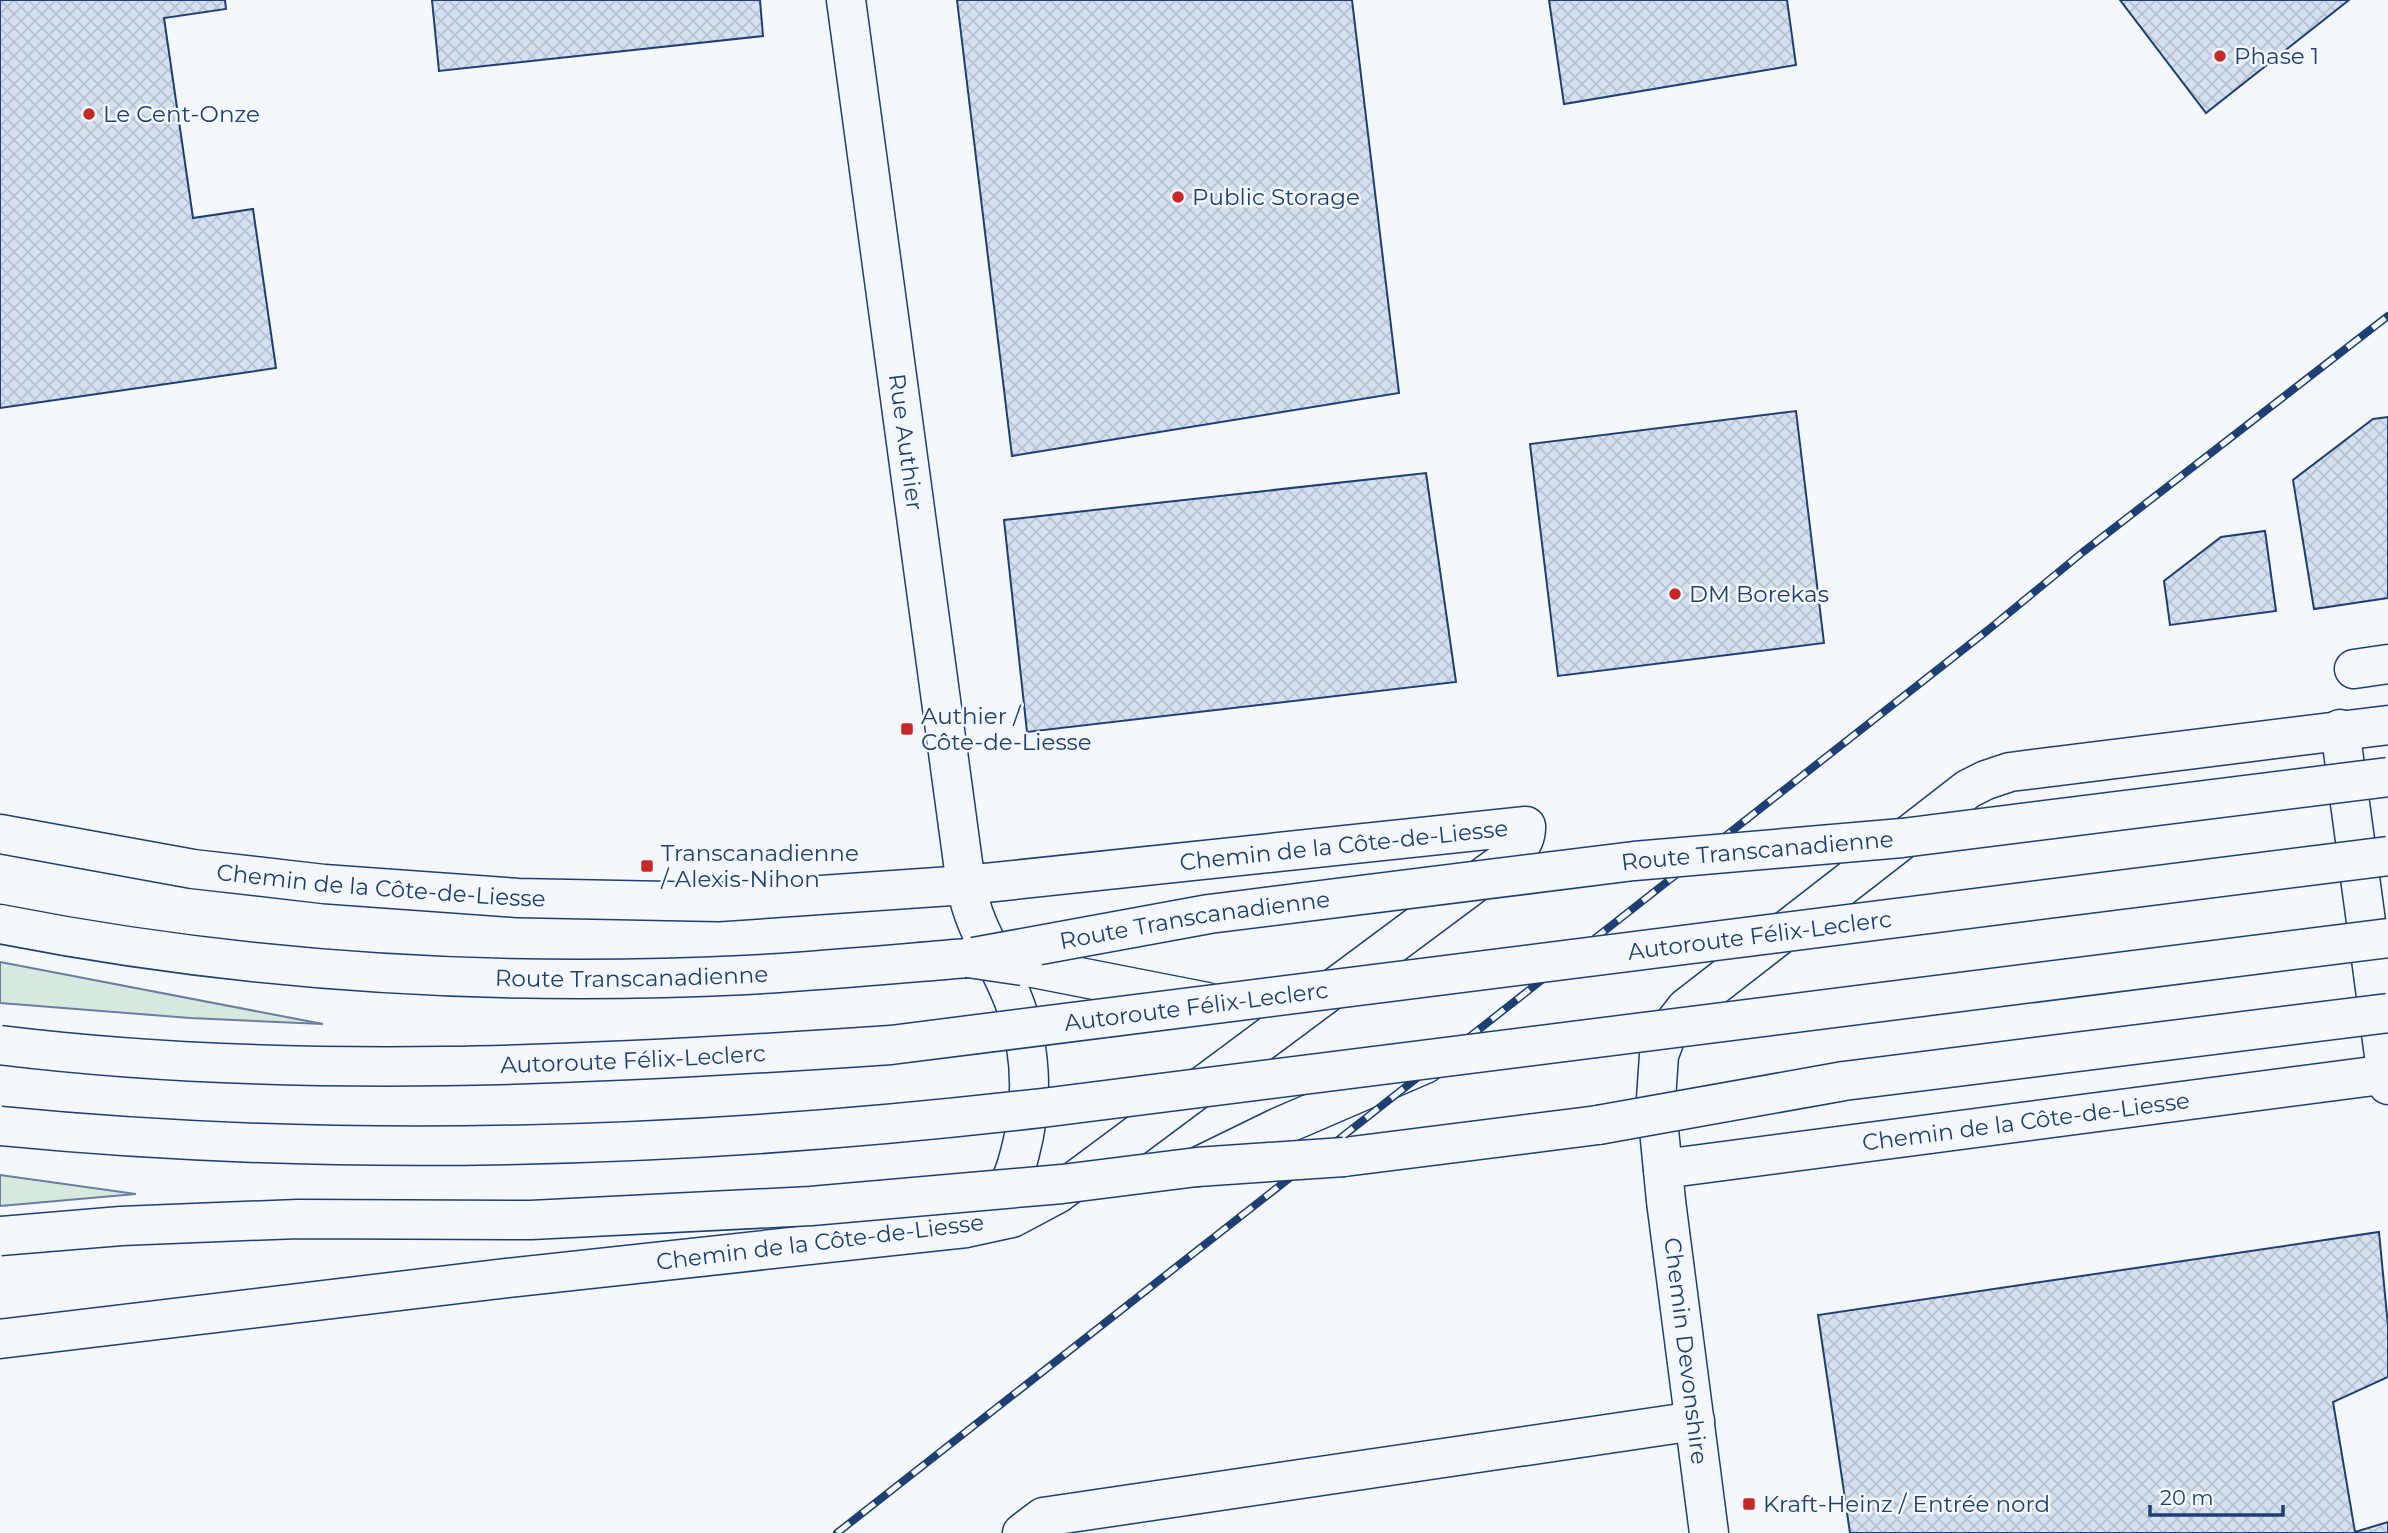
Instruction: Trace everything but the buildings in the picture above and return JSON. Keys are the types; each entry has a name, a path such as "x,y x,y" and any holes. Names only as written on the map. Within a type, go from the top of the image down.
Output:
{"main road":[{"name":"Rue Authier","path":"846,0 966,886 977,926 1012,996 1028,1058 1029,1106 1014,1175 1008,1185 966,1228"},
{"path":"2388,725 2340,729 2388,1078"},
{"name":"Chemin Devonshire","path":"1709,1533 1656,1099 1659,1055 1668,1031 1686,1008 1968,789 1986,780 2010,772 2340,729"},
{"name":"Route Transcanadienne","path":"0,924 178,954 276,965 440,975 642,978 744,975 968,958 1209,914 1634,861 1902,838 2388,777"},
{"name":"Chemin de la Côte-de-Liesse","path":"0,834 232,874 324,884 518,898 718,901 966,886 1525,826 1524,841 1519,848 1486,875 1058,1194 1012,1218 966,1228 398,1290 0,1339"},
{"path":"1459,832 1486,875"},
{"name":"Autoroute Félix-Leclerc","path":"0,1045 157,1058 278,1064 426,1065 702,1058 891,1045 2388,856"},
{"path":"0,1126 254,1143 418,1146 587,1143 930,1122 2388,938"},
{"path":"968,958 1023,966 1220,1005"},
{"path":"0,1236 121,1226 298,1219 531,1220 811,1206 1062,1184 1197,1167 1345,1157 1585,1127 1844,1080 2388,1013"},
{"path":"1197,1167 1279,1127 1438,1059"},
{"name":"Chemin de la Côte-de-Liesse","path":"1663,1169 2388,1078"},
{"path":"1022,1533 1043,1517 1695,1421"}],"shaded area":[{"path":"0,962 323,1024 190,1018 0,1003"},
{"path":"0,1175 136,1194 0,1206"}],"railway":[{"path":"837,1533 1988,630 2083,552 2388,316"}],"place":[{"name":"Phase 1","path":"2220,56"},
{"name":"Le Cent-Onze","path":"89,114"},
{"name":"Public Storage","path":"1178,197"},
{"name":"DM Borekas","path":"1675,594"},
{"name":"Authier / Côte-de-Liesse","path":"907,729"},
{"name":"Transcanadienne / Alexis-Nihon","path":"647,866"},
{"name":"Kraft-Heinz / Entrée nord","path":"1749,1504"}]}
